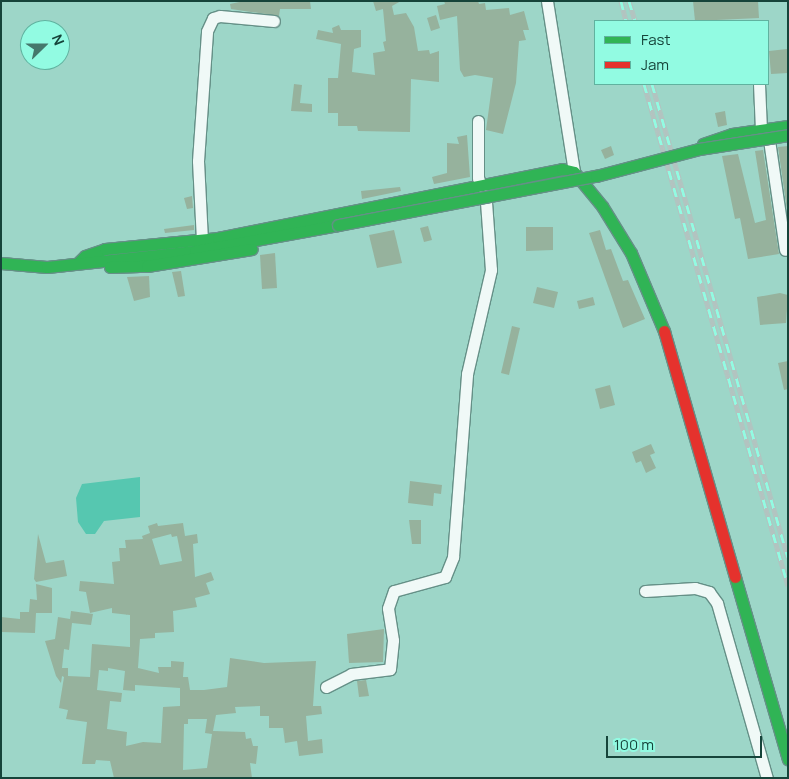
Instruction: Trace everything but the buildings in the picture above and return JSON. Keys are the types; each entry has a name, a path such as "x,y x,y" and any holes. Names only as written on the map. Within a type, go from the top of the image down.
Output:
{"main road":[{"path":"788,126 717,138 704,144 701,153 704,157 788,144"},
{"path":"1,263 47,267 79,262 195,251 596,176 700,149 788,135"},
{"path":"79,262 85,256 105,249 202,240 562,169 574,172 631,253 662,324 788,759"},
{"path":"79,262 117,267 170,263 486,202 565,189 588,192"}],"street":[{"path":"547,1 574,172"},
{"path":"202,240 198,161 207,31 213,18 220,16 274,21"},
{"path":"759,85 764,129 770,146 785,250"},
{"path":"326,687 351,674 390,669 393,640 388,608 394,591 445,577 452,557 467,374 491,270 486,202 481,185 478,121"},
{"path":"645,591 695,588 709,592 718,603 767,778"}],"shaded area":[{"path":"140,477 140,517 104,521 95,534 86,534 78,522 76,498 82,484"}],"railway":[{"path":"621,1 626,20"},
{"path":"629,1 635,20"},
{"path":"644,85 788,586"},
{"path":"652,85 788,557"}],"traffic: fast":[{"path":"703,144 732,134 788,126"},
{"path":"338,225 596,176 699,149 788,135"},
{"path":"79,262 85,256 105,249 218,238 562,169 574,172 602,206 631,253 664,331"},
{"path":"1,263 47,267 195,251 338,225"},
{"path":"110,267 147,266 252,249"},
{"path":"735,577 788,759"}],"traffic: jam":[{"path":"664,331 735,577"}]}
